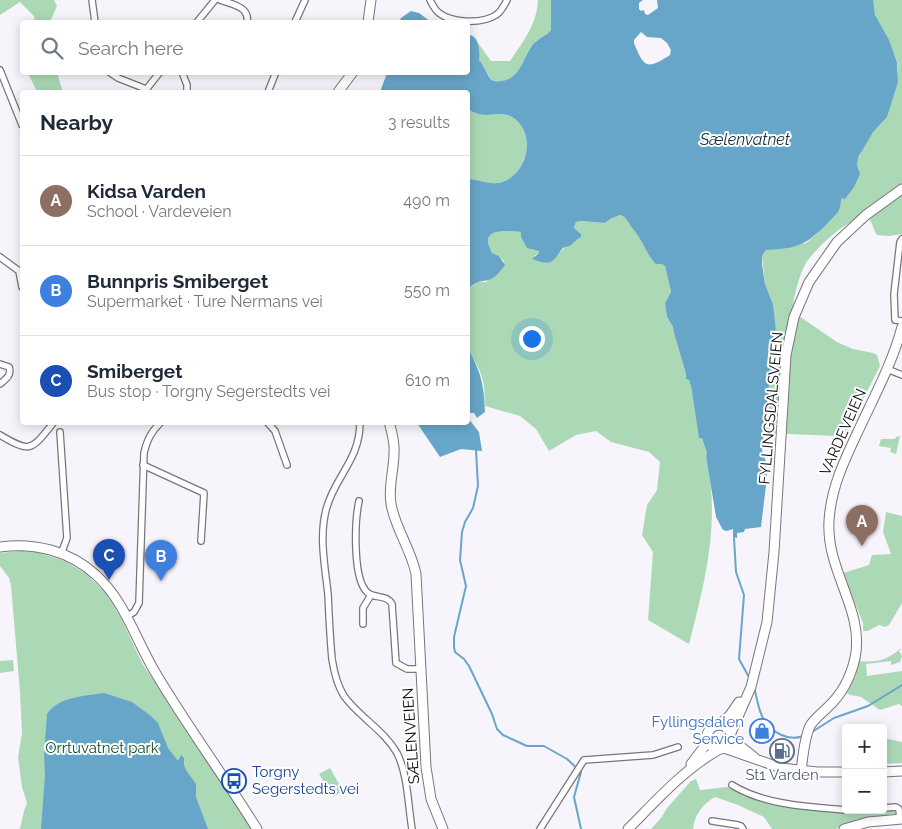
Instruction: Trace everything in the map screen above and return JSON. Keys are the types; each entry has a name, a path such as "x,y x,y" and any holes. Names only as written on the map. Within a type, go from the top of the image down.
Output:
{"main road":[{"path":"368,20 371,0"},
{"path":"340,90 351,75"},
{"name":"FYLLINGSDALSVEIEN","path":"730,736 748,696 765,634 769,604 786,354 794,316 809,282 837,242 866,215 902,189"},
{"name":"VARDEVEIEN","path":"801,771 809,727 838,696 849,676 857,642 851,609 831,553 828,529 830,506 839,472 887,369 902,327"},
{"name":"SÆLENVEIEN","path":"390,425 393,433 394,453 390,503 409,550 416,574 427,776 431,799 443,829"},
{"path":"0,547 29,546 61,554 80,563 97,576 115,597 156,674 257,829"},
{"name":"FYLLINGSDALSVEIEN","path":"719,725 734,710 755,671"},
{"path":"682,776 704,747 706,736 712,727 719,725 726,727 730,736 758,760"},
{"path":"706,736 711,746 781,768 801,771 842,772"},
{"path":"628,829 682,776 706,757 729,743 730,736"},
{"path":"887,772 902,772"},
{"path":"844,829 868,822 901,819"}],"street":[{"path":"92,0 95,20"},
{"path":"199,20 215,0"},
{"path":"220,0 244,10 248,15 247,20"},
{"path":"296,20 305,0"},
{"path":"430,0 439,13 448,18 477,20 494,17 501,11 507,0"},
{"path":"0,70 20,120"},
{"path":"114,75 143,90"},
{"path":"146,90 158,75"},
{"path":"183,75 187,90"},
{"path":"269,90 275,75"},
{"path":"902,239 894,294 895,320 902,321"},
{"path":"0,257 20,270"},
{"path":"0,364 9,367 10,370 8,378 0,384"},
{"path":"887,369 902,375"},
{"path":"0,435 19,446 29,447 55,425"},
{"path":"126,617 134,612 139,603 143,465 147,439 158,425"},
{"path":"270,425 275,431 287,465"},
{"path":"360,425 357,447 333,491 324,517 323,536 332,659 336,678 343,694 382,733 396,752 405,780 412,829"},
{"path":"60,432 67,538 61,554"},
{"path":"143,465 204,493 201,541"},
{"path":"359,501 357,512 357,556 364,588 371,595 363,608 363,624"},
{"name":"SÆLENVEIEN","path":"371,595 383,596 389,599 392,604 396,663 407,669 420,669"},
{"path":"540,829 584,760 653,755 678,747"},
{"path":"732,785 754,796 797,805 842,810"},
{"path":"887,808 896,807 899,809 901,819"},
{"path":"712,821 738,825 743,829"}],"green space":[{"path":"0,0 54,0 57,6 51,20 35,20 34,16 20,2 0,15"},
{"path":"538,0 551,0 551,30 532,45 521,67 513,77 508,80 493,81 479,60 478,43 491,61 510,61 532,25"},
{"path":"873,0 902,0 902,234 877,235 868,217 852,221 843,227 825,241 806,263 797,287 793,312 837,342 853,349 877,355 880,366 846,433 837,436 765,433 769,410 767,405 774,333 776,329 773,304 765,284 762,256 766,250 806,243 835,216 842,198 859,169 857,164 865,143 872,132 882,123 886,115 892,99 898,68 897,61 875,14"},
{"path":"29,75 58,75 62,90 36,90"},
{"path":"470,110 482,115 500,114 512,117 520,124 527,141 524,160 520,168 513,176 500,183 470,179"},
{"path":"620,215 627,219 638,233 646,249 665,266 671,292 665,303 667,317 673,327 686,379 689,380 691,386 699,437 702,438 707,453 712,505 709,551 701,598 689,644 648,620 653,552 642,535 647,505 657,490 660,462 649,452 611,442 596,431 576,435 549,451 536,429 520,416 485,406 484,385 480,371 470,352 470,288 478,282 486,282 504,261 492,253 488,241 492,234 501,231 521,232 533,250 539,250 539,253 534,256 537,260 547,263 581,237 581,234 574,228 576,222 605,223"},
{"path":"900,436 896,454 890,452 891,448 879,446 881,439 895,439"},
{"path":"886,512 902,516 902,603 889,625 885,627 879,625 868,631 863,631 863,623 843,573 869,565 872,555 891,554 883,532"},
{"name":"Orrtuvatnet park","path":"36,552 65,561 86,574 106,593 121,618 143,665 252,829 20,829 27,803 22,787 18,757 22,733 20,692 11,586 9,578 0,566 0,553"},
{"path":"902,647 899,651 902,656 900,662 891,665 891,661 866,664 867,676 902,671 902,706 899,704 880,710 861,697 847,693 856,675 859,661 882,660"},
{"path":"13,660 14,671 0,673 0,661"},
{"path":"887,739 902,742 902,763 887,764"},
{"path":"330,768 343,791 333,797 319,774"},
{"path":"696,779 700,790 727,787 744,796 799,809 842,812 842,814 887,814 887,811 893,810 895,814 855,820 836,829 772,829 764,817 715,797 700,810 695,819 693,829 651,829 691,781"}],"water":[{"name":"Sælenvatnet","path":"551,0 643,0 639,3 639,9 641,11 644,10 645,14 648,15 658,8 657,0 873,0 875,15 889,40 897,62 898,82 887,117 873,132 859,156 857,164 860,174 854,187 845,199 842,198 840,208 836,214 811,238 793,247 766,250 762,256 765,284 773,304 776,329 774,333 767,405 769,422 765,423 762,450 766,462 767,477 761,527 745,529 744,532 737,533 737,538 733,537 733,529 723,530 716,517 707,453 702,438 699,438 691,386 689,380 686,379 673,327 667,317 665,303 671,292 665,266 656,264 628,221 620,215 605,223 576,222 574,228 581,234 581,237 562,249 555,259 546,263 532,259 539,251 527,248 521,237 521,232 496,232 489,237 489,246 492,253 499,256 505,265 495,277 478,282 470,287 470,179 500,183 513,176 524,160 527,141 524,132 520,124 508,115 482,115 470,110 470,90 381,90 386,75 470,75 470,36 477,40 479,60 490,78 502,81 517,73 533,45 551,30","holes":["641,32 647,37 661,38 671,50 670,55 656,63 647,64 637,51 634,40"]},
{"path":"411,11 419,13 428,20 400,20"},
{"path":"470,352 479,372 484,394 485,412 477,418 474,413 470,413"},
{"path":"470,421 479,432 482,451 461,449 440,457 418,425 470,425"},
{"path":"104,693 132,702 158,723 168,748 178,761 181,755 184,758 186,770 196,784 196,797 208,829 41,829 47,714 52,708 66,700"}],"waterway":[{"path":"476,450 478,486 473,508 462,532 460,560 466,586 454,637 455,652 469,666 492,714 497,729 503,735 527,746 544,746 567,759 581,772 574,797 581,829"},
{"path":"734,538 736,572 744,595 739,659 750,679"},
{"path":"812,732 834,718 868,706 902,685"},
{"path":"754,688 761,714 771,728 786,737 797,738 803,736"}],"place":[{"name":"Kidsa Varden","path":"862,546"},
{"name":"Smiberget","path":"109,580"},
{"name":"Bunnpris Smiberget","path":"161,581"},
{"name":"Fyllingsdalen Service","path":"762,731"},
{"name":"St1 Varden","path":"782,751"},
{"name":"Torgny Segerstedts vei","path":"234,781"}]}
